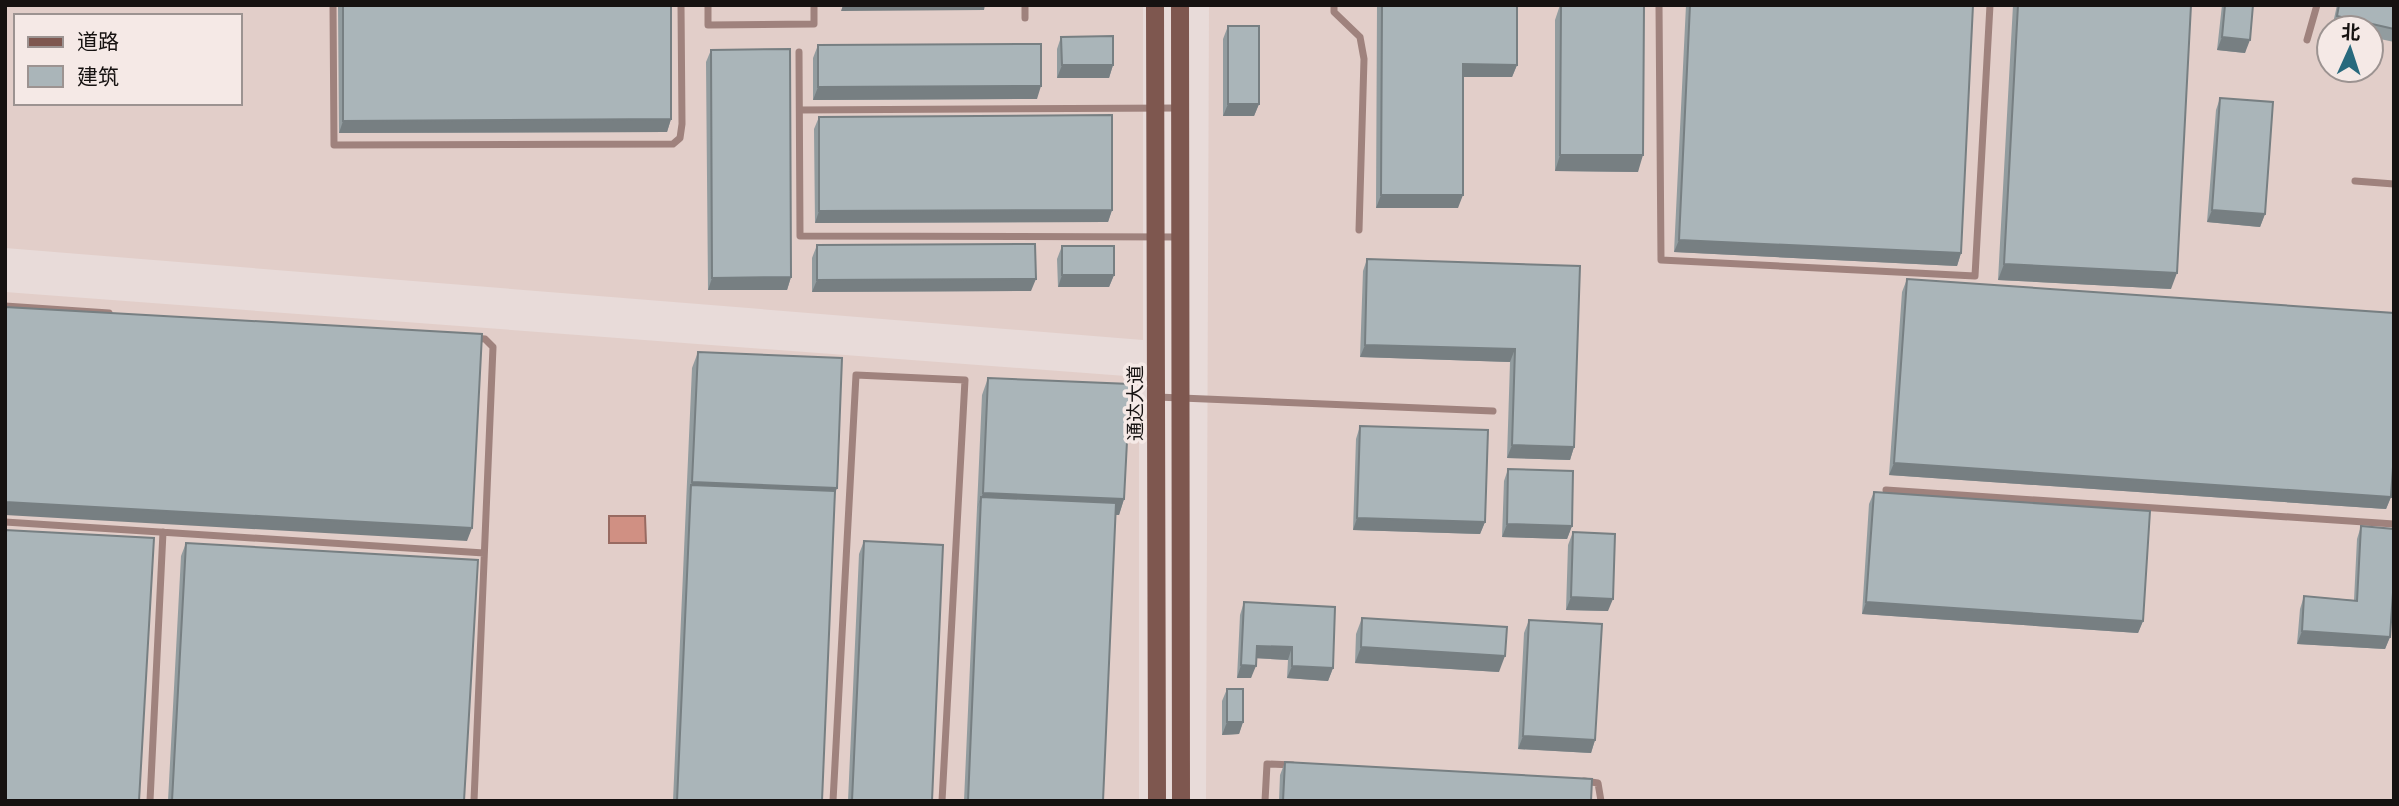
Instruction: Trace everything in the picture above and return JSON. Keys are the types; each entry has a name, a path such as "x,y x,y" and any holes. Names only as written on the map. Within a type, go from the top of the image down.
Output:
{"main road":[{"name":"通达大道","path":"1155,5 1157,801"},
{"path":"1180,5 1181,801"}],"lane":[{"path":"333,5 334,145 665,145 680,138 681,5"},
{"path":"708,5 708,25 814,24 814,5"},
{"path":"1025,5 1026,18"},
{"path":"1334,5 1334,12 1360,37 1364,59 1359,230"},
{"path":"1659,5 1661,260 1975,276 1990,5"},
{"path":"2307,40 2316,5"},
{"path":"799,52 800,236 1180,237"},
{"path":"800,110 1180,107"},
{"path":"2355,181 2394,184"},
{"path":"5,306 115,314"},
{"path":"458,337 485,339 493,346 474,801"},
{"path":"833,801 856,375 965,380 943,801"},
{"path":"1156,397 1493,411"},
{"path":"1886,489 2394,523"},
{"path":"5,523 484,553"},
{"path":"150,801 163,532"},
{"path":"1265,801 1267,764 1308,766"},
{"path":"1580,781 1598,783 1601,801"}],"shaded area":[{"path":"5,5 1143,5 1143,340 5,248"},
{"path":"1209,5 2394,5 2393,801 1206,801"},
{"path":"5,292 1139,377 1139,801 5,801"},
{"path":"609,516 645,516 646,543 609,543"}],"building":[{"path":"343,5 671,5 671,119 343,121"},
{"path":"1382,5 1517,5 1517,65 1463,64 1463,195 1381,195"},
{"path":"1561,5 1644,5 1643,155 1560,155"},
{"path":"1690,5 1973,5 1961,253 1679,240"},
{"path":"2018,5 2191,5 2177,273 2004,264"},
{"path":"2225,5 2253,5 2250,40 2222,37"},
{"path":"2339,5 2394,5 2394,29 2385,27 2385,14 2337,14"},
{"path":"1228,26 1259,26 1259,104 1228,104"},
{"path":"1113,36 1113,65 1062,65 1061,37"},
{"path":"1041,44 1041,86 818,87 818,45"},
{"path":"790,49 791,277 712,278 711,50"},
{"path":"2220,98 2273,102 2265,214 2212,210"},
{"path":"1112,115 1112,210 819,211 819,117"},
{"path":"1035,244 1036,279 817,280 817,245"},
{"path":"1062,246 1114,246 1114,275 1062,275"},
{"path":"1367,259 1580,266 1574,447 1512,445 1515,349 1365,345"},
{"path":"1907,279 2394,313 2394,452 2391,497 1894,463"},
{"path":"5,307 482,334 472,528 5,502"},
{"path":"698,352 842,358 837,488 692,482"},
{"path":"988,378 1130,384 1124,499 983,493"},
{"path":"1360,426 1488,430 1485,522 1357,518"},
{"path":"1508,469 1573,471 1572,526 1507,524"},
{"path":"691,485 835,491 822,801 677,801"},
{"path":"1874,492 2150,511 2143,621 1866,602"},
{"path":"981,497 1116,503 1103,801 968,801"},
{"path":"2361,526 2394,529 2390,637 2302,631 2304,596 2357,601"},
{"path":"5,530 154,538 139,801 5,801"},
{"path":"1573,532 1615,534 1613,599 1571,597"},
{"path":"864,541 943,545 932,801 852,801"},
{"path":"186,543 478,560 464,801 172,801"},
{"path":"1244,602 1335,607 1333,668 1292,666 1292,647 1257,646 1256,666 1241,665"},
{"path":"1362,618 1507,627 1505,656 1361,647"},
{"path":"1529,620 1602,624 1595,740 1523,736"},
{"path":"1227,689 1243,689 1243,722 1227,722"},
{"path":"1285,762 1592,779 1591,801 1283,801"}]}
